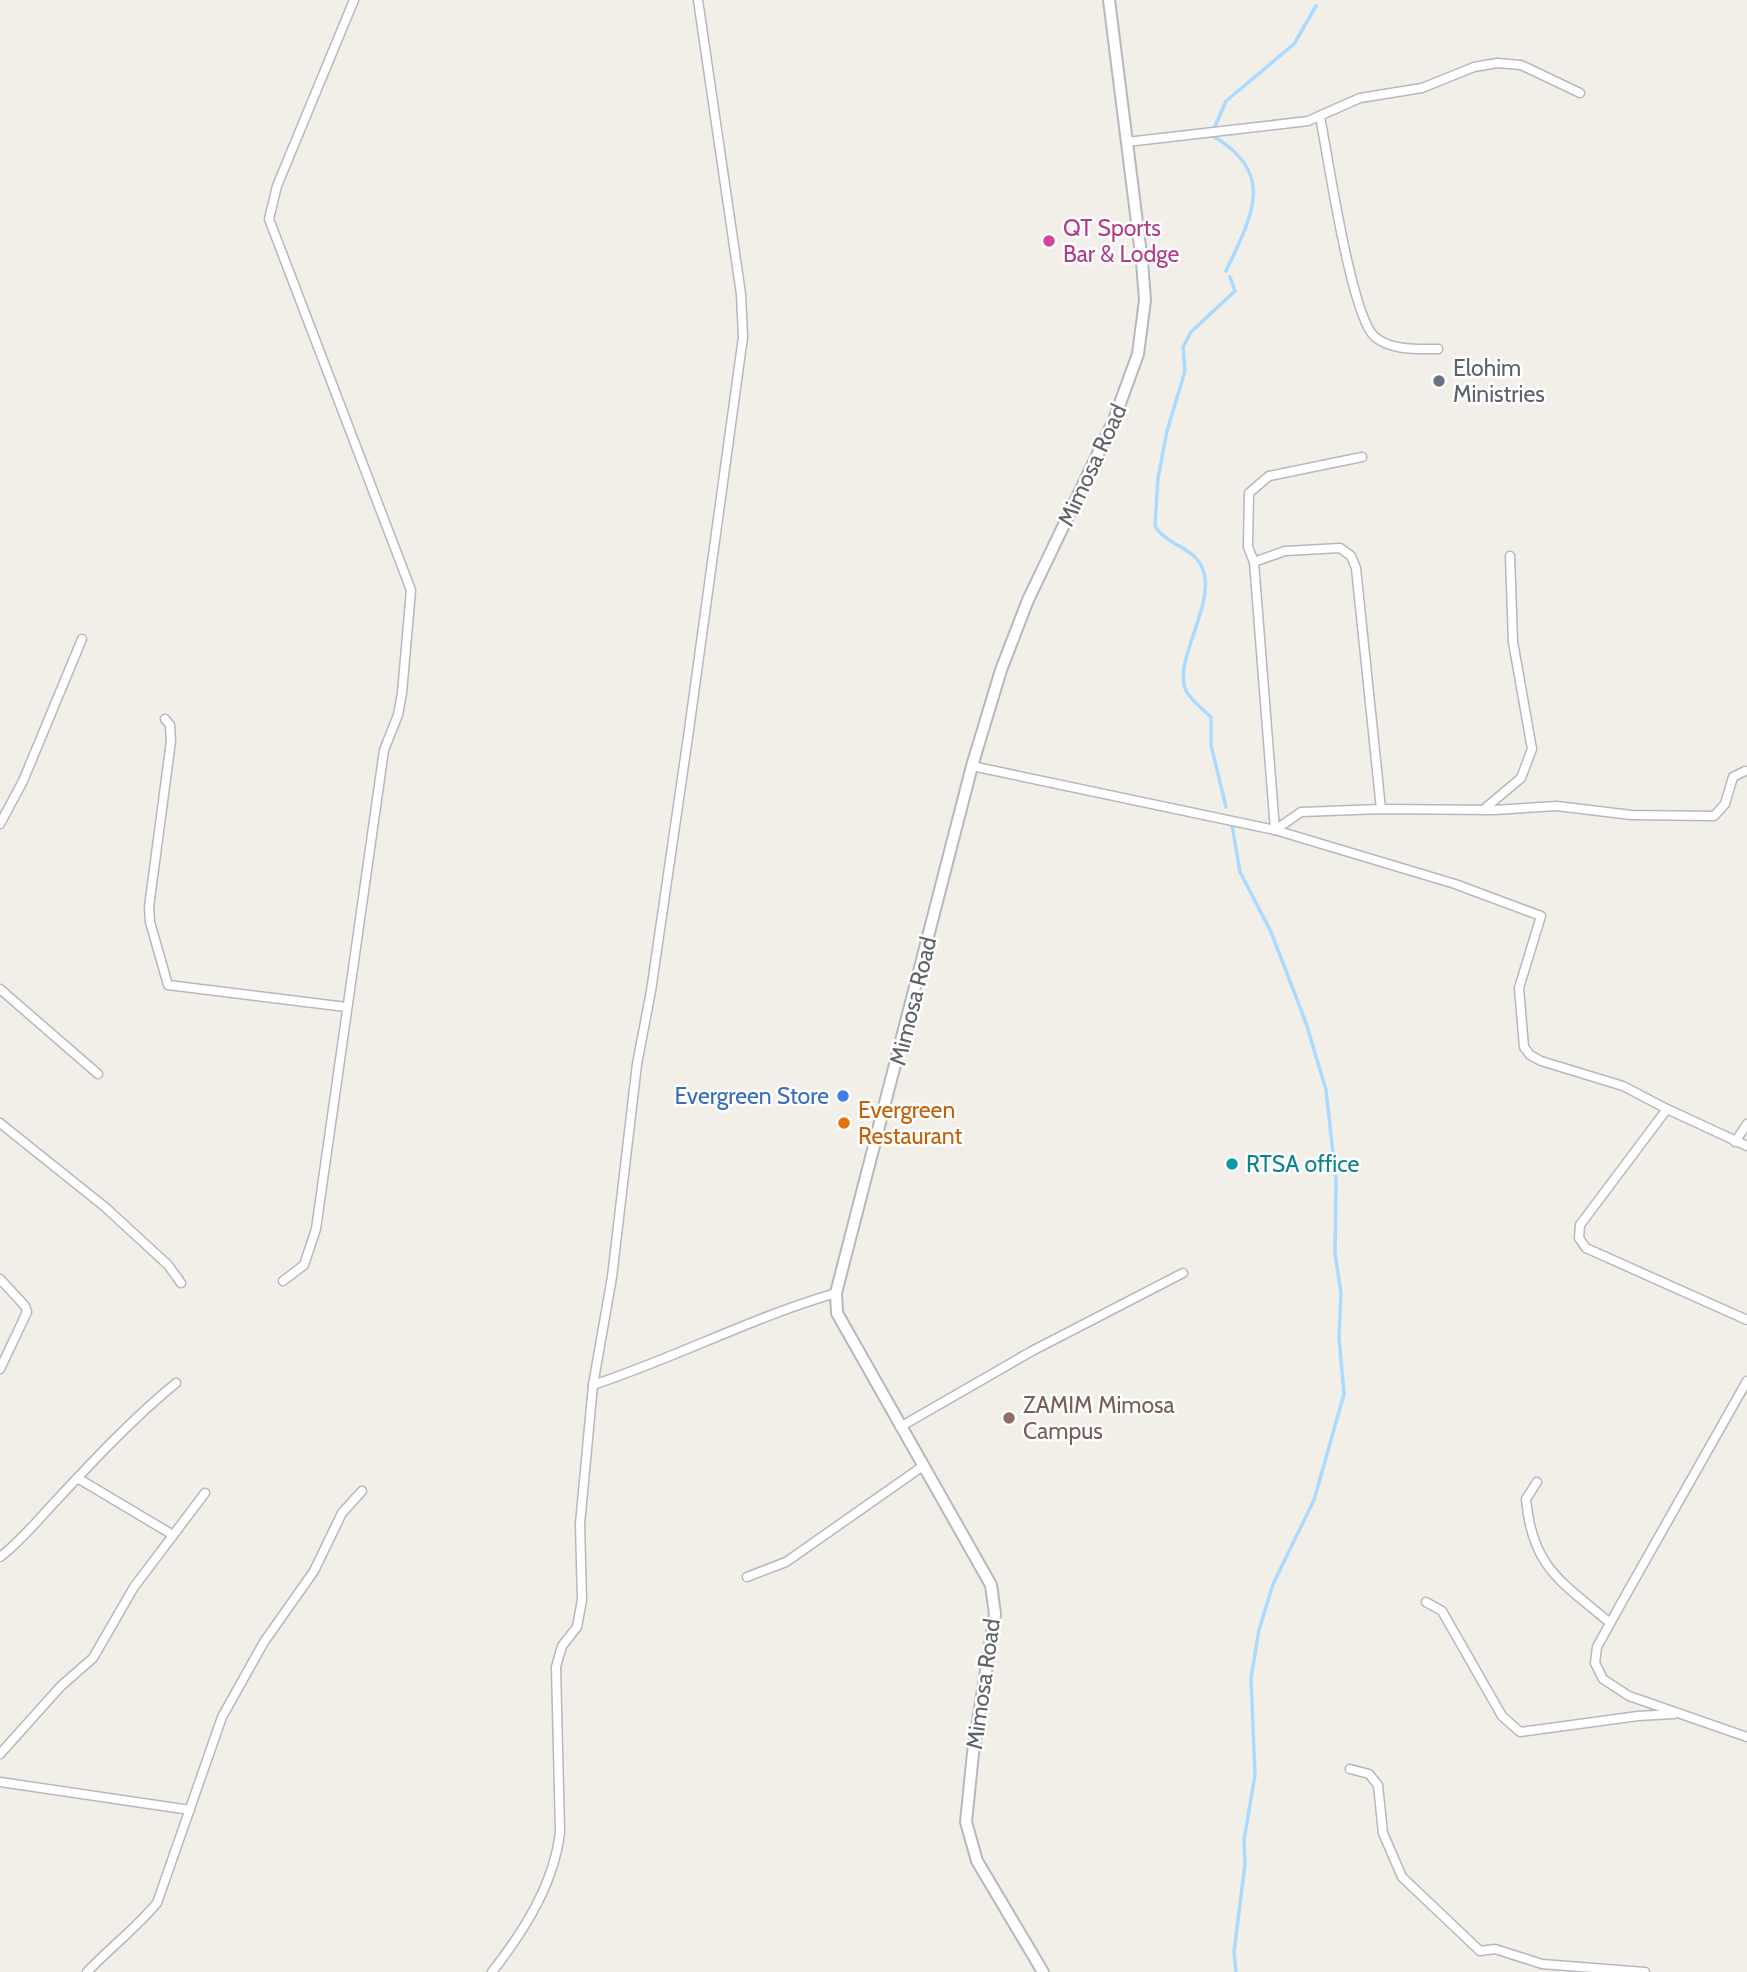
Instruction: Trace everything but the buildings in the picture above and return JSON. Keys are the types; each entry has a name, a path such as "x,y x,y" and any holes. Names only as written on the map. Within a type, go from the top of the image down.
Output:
{"street":[{"path":"283,1281 303,1265 316,1229 384,750 398,715 402,693 412,596 269,219 277,186 354,0"},
{"path":"492,1972 524,1930 557,1857 560,1832 556,1667 562,1646 577,1627 582,1600 580,1524 593,1385 610,1289 637,1064 651,991 695,692 743,337 741,294 698,0"},
{"name":"Mimosa Road","path":"1043,1972 982,1870 970,1841 966,1804 995,1614 992,1595 980,1563 837,1313 836,1293 972,766 1012,636 1114,420 1138,354 1145,300 1109,0"},
{"path":"1127,142 1271,127 1320,117 1360,97 1422,88 1474,67 1497,63 1521,65 1580,93"},
{"path":"1320,117 1351,277 1367,327 1375,337 1393,346 1438,349"},
{"path":"1275,830 1254,562 1248,547 1248,493 1258,482 1269,477 1362,457"},
{"path":"1254,562 1285,551 1340,548 1351,556 1356,568 1381,809"},
{"path":"1483,810 1521,778 1532,749 1513,642 1510,556"},
{"path":"0,824 23,781 82,639"},
{"path":"165,719 170,725 171,741 149,916 168,985 346,1007"},
{"path":"972,766 1275,830 1455,884 1541,916 1518,988 1524,1047 1530,1055 1541,1061 1623,1086 1747,1146"},
{"path":"1275,830 1301,812 1381,809 1483,810 1558,806 1631,815 1714,816 1725,804 1733,777 1745,771"},
{"path":"0,989 98,1074"},
{"path":"1667,1108 1617,1180 1590,1210 1580,1226 1579,1237 1586,1248 1747,1320"},
{"path":"0,1123 106,1207 168,1265 181,1283"},
{"path":"1735,1142 1747,1124"},
{"path":"900,1427 1032,1351 1183,1273"},
{"path":"0,1279 25,1306 26,1312 0,1370"},
{"path":"593,1385 648,1367 804,1302 836,1293"},
{"path":"1747,1381 1610,1623 1598,1647 1595,1662 1603,1679 1629,1696 1747,1737"},
{"path":"0,1558 27,1535 122,1434 136,1415 176,1383"},
{"path":"747,1577 786,1562 923,1465"},
{"path":"79,1479 173,1535"},
{"path":"1537,1482 1526,1499 1536,1548 1550,1573 1610,1623"},
{"path":"87,1972 108,1949 141,1923 158,1903 222,1717 277,1621 318,1565 342,1513 362,1491"},
{"path":"0,1754 61,1686 93,1658 134,1587 205,1493"},
{"path":"1426,1602 1442,1611 1502,1716 1520,1732 1637,1716 1677,1714"},
{"path":"1350,1769 1369,1774 1378,1785 1383,1833 1402,1877 1480,1951 1495,1949 1542,1964 1645,1972"},
{"path":"0,1782 190,1810"}],"waterway":[{"path":"1214,129 1226,101 1294,44 1316,6"},
{"path":"1213,136 1233,150 1246,165 1252,181 1250,214 1226,271"},
{"path":"1226,807 1211,745 1211,717 1190,697 1184,683 1187,654 1203,603 1204,573 1195,557 1160,533 1155,526 1158,478 1167,431 1185,371 1183,347 1191,332 1235,291 1230,277"},
{"path":"1232,825 1240,872 1271,932 1306,1023 1326,1090 1336,1181 1335,1254 1341,1293 1339,1338 1344,1394 1314,1500 1273,1584 1259,1630 1251,1678 1255,1775 1244,1840 1245,1864 1234,1952 1236,1972"}],"place":[{"name":"QT Sports Bar & Lodge","path":"1049,241"},
{"name":"Elohim Ministries","path":"1439,381"},
{"name":"Evergreen Store","path":"843,1096"},
{"name":"Evergreen Restaurant","path":"844,1123"},
{"name":"RTSA office","path":"1232,1164"},
{"name":"ZAMIM Mimosa Campus","path":"1009,1418"}]}
